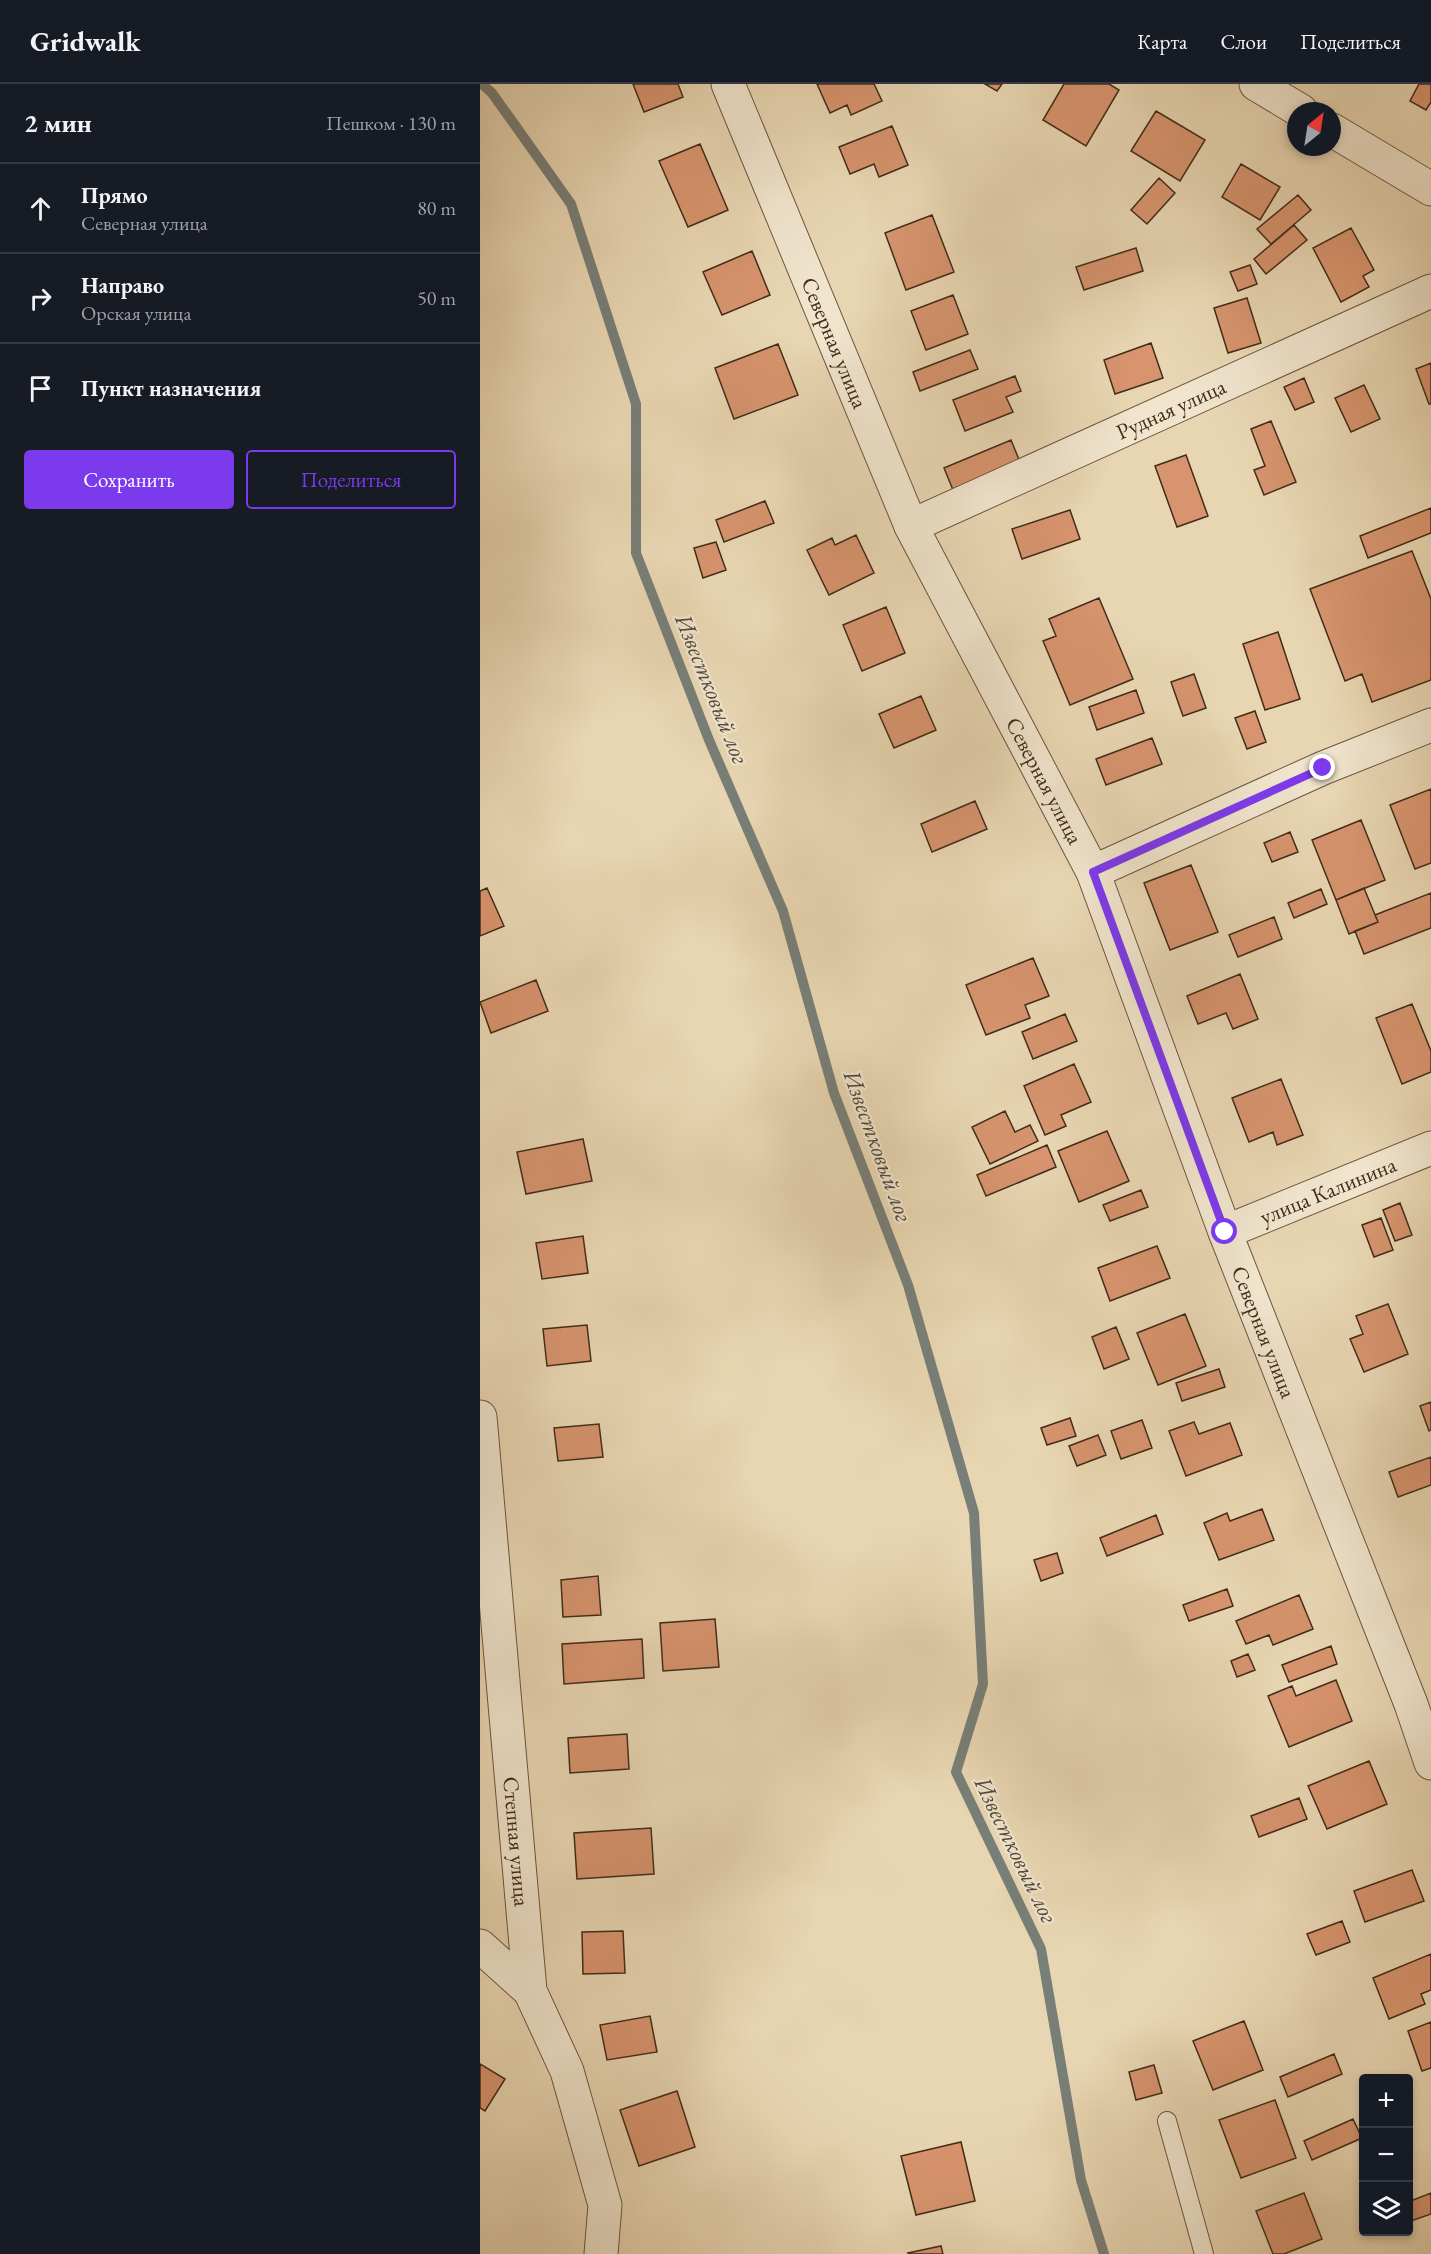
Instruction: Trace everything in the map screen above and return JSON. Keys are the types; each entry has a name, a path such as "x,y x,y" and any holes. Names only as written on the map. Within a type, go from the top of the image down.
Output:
{"street":[{"name":"Северная улица","path":"728,84 912,526 1093,872 1225,1232 1421,1700 1431,1763"},
{"path":"1256,84 1287,103"},
{"path":"1341,135 1431,189"},
{"name":"Рудная улица","path":"912,526 1431,291"},
{"path":"1093,872 1323,768 1431,725"},
{"name":"улица Калинина","path":"1225,1232 1431,1148"},
{"name":"Степная улица","path":"480,1417 530,1991 567,2071 605,2205 601,2254"},
{"path":"480,1946 530,1991"}],"lane":[{"path":"1167,2121 1204,2254"}],"building":[{"path":"633,84 678,84 683,97 644,112"},
{"path":"817,84 874,84 882,101 851,115 847,105 830,113"},
{"path":"985,84 1002,84 997,91"},
{"path":"1064,84 1109,84 1119,90 1086,146 1043,120"},
{"path":"1419,84 1431,84 1431,102 1426,110 1410,101"},
{"path":"1156,111 1205,140 1180,181 1131,151"},
{"path":"892,126 908,165 879,177 874,164 850,174 839,147"},
{"path":"700,144 728,210 688,227 659,161"},
{"path":"1241,164 1280,187 1260,220 1222,197"},
{"path":"1159,178 1175,193 1147,224 1131,210"},
{"path":"1298,195 1311,210 1271,244 1257,229"},
{"path":"932,215 954,272 906,290 885,233"},
{"path":"1294,225 1307,240 1266,274 1254,259"},
{"path":"1351,228 1374,270 1363,276 1369,287 1341,302 1313,248"},
{"path":"1136,248 1143,271 1084,290 1076,267"},
{"path":"752,251 770,295 722,315 703,272"},
{"path":"1250,265 1257,284 1238,291 1230,272"},
{"path":"953,295 968,334 926,350 911,311"},
{"path":"1247,298 1261,343 1228,353 1214,308"},
{"path":"1151,343 1163,378 1115,394 1104,360"},
{"path":"778,344 798,395 734,419 715,368"},
{"path":"970,350 978,369 920,391 913,372"},
{"path":"1431,363 1431,404 1429,404 1416,369"},
{"path":"1015,376 1021,391 1006,397 1013,412 965,431 953,400"},
{"path":"1304,378 1314,402 1295,410 1284,387"},
{"path":"1364,385 1380,419 1351,432 1335,398"},
{"path":"1271,421 1296,482 1264,495 1254,470 1265,466 1251,429"},
{"path":"1011,440 1020,462 953,490 944,468"},
{"path":"1186,455 1208,516 1177,527 1155,466"},
{"path":"765,501 774,523 724,542 716,520"},
{"path":"1431,508 1431,533 1368,558 1360,536"},
{"path":"1070,510 1080,539 1022,559 1012,529"},
{"path":"856,535 874,573 829,595 807,550 832,538 835,545"},
{"path":"716,542 726,570 703,578 694,548"},
{"path":"1412,551 1431,599 1431,680 1372,702 1362,674 1345,681 1310,589"},
{"path":"1099,598 1133,679 1070,705 1043,641 1056,636 1049,619"},
{"path":"886,607 905,653 862,671 843,625"},
{"path":"1278,632 1300,699 1265,710 1243,644"},
{"path":"1194,674 1206,708 1183,716 1171,682"},
{"path":"1136,690 1144,713 1097,730 1089,707"},
{"path":"921,696 936,730 894,748 879,714"},
{"path":"1255,711 1266,742 1247,749 1235,718"},
{"path":"1152,738 1162,764 1106,785 1096,759"},
{"path":"1431,789 1431,863 1415,869 1390,805"},
{"path":"975,801 987,829 932,852 921,824"},
{"path":"1361,820 1385,880 1336,900 1312,840"},
{"path":"1290,832 1298,852 1272,862 1264,843"},
{"path":"1191,865 1218,932 1170,950 1144,883"},
{"path":"487,888 504,926 480,936 480,891"},
{"path":"1364,888 1378,922 1349,934 1336,900"},
{"path":"1321,889 1327,904 1294,918 1288,903"},
{"path":"1431,893 1431,928 1364,954 1355,931 1378,922 1375,915"},
{"path":"1274,917 1282,939 1238,957 1229,935"},
{"path":"1033,958 1049,996 1025,1005 1030,1018 986,1035 966,985"},
{"path":"1240,974 1258,1019 1233,1029 1226,1013 1198,1024 1187,996"},
{"path":"536,980 548,1011 491,1033 480,1002"},
{"path":"1412,1004 1431,1051 1431,1072 1402,1084 1376,1018"},
{"path":"1065,1014 1077,1041 1033,1059 1022,1032"},
{"path":"1074,1064 1091,1102 1061,1115 1066,1126 1045,1135 1024,1086"},
{"path":"1281,1079 1303,1135 1277,1145 1273,1132 1249,1142 1232,1098"},
{"path":"1005,1111 1015,1132 1030,1125 1038,1141 990,1164 972,1127"},
{"path":"1107,1131 1129,1181 1079,1202 1058,1151"},
{"path":"583,1139 592,1181 526,1194 517,1152"},
{"path":"1047,1145 1056,1167 986,1196 977,1175"},
{"path":"1141,1190 1148,1207 1110,1221 1103,1205"},
{"path":"1400,1203 1412,1235 1395,1241 1383,1210"},
{"path":"1381,1218 1393,1250 1374,1257 1362,1225"},
{"path":"583,1236 588,1273 542,1279 536,1243"},
{"path":"1157,1246 1170,1278 1110,1301 1098,1268"},
{"path":"1388,1304 1408,1354 1364,1372 1350,1339 1363,1334 1356,1316"},
{"path":"1185,1314 1206,1366 1158,1385 1137,1333"},
{"path":"587,1325 591,1361 547,1366 543,1329"},
{"path":"1116,1327 1129,1359 1104,1369 1092,1337"},
{"path":"1219,1369 1225,1387 1182,1401 1176,1383"},
{"path":"1431,1402 1431,1430 1429,1431 1420,1406"},
{"path":"1070,1418 1076,1436 1047,1445 1041,1428"},
{"path":"1142,1420 1152,1448 1121,1459 1111,1431"},
{"path":"1194,1422 1199,1434 1230,1423 1242,1455 1186,1476 1169,1431"},
{"path":"599,1424 603,1457 558,1461 554,1428"},
{"path":"1098,1435 1106,1455 1077,1466 1069,1446"},
{"path":"1431,1457 1431,1485 1398,1497 1389,1472"},
{"path":"1262,1509 1274,1540 1219,1560 1204,1523 1227,1513 1230,1521"},
{"path":"1156,1515 1163,1534 1107,1556 1100,1538"},
{"path":"1057,1553 1063,1573 1041,1581 1034,1560"},
{"path":"598,1576 601,1615 563,1617 561,1580"},
{"path":"1227,1589 1233,1606 1189,1621 1183,1605"},
{"path":"1299,1595 1313,1629 1273,1645 1269,1635 1246,1644 1236,1621"},
{"path":"715,1619 719,1667 663,1671 660,1623"},
{"path":"642,1639 644,1678 564,1684 562,1644"},
{"path":"1331,1646 1337,1664 1289,1682 1282,1665"},
{"path":"1248,1654 1255,1670 1237,1677 1231,1661"},
{"path":"1336,1680 1352,1721 1289,1747 1268,1696 1292,1686 1296,1696"},
{"path":"627,1734 629,1769 570,1773 568,1738"},
{"path":"1369,1761 1387,1804 1327,1829 1308,1786"},
{"path":"1299,1798 1307,1819 1259,1837 1251,1816"},
{"path":"651,1828 654,1874 577,1879 574,1833"},
{"path":"1412,1870 1424,1901 1365,1922 1354,1891"},
{"path":"1342,1921 1350,1942 1316,1955 1307,1934"},
{"path":"623,1931 625,1973 583,1974 582,1932"},
{"path":"1431,1954 1431,1990 1421,1994 1425,2004 1389,2019 1373,1978"},
{"path":"650,2016 657,2052 607,2060 600,2025"},
{"path":"1244,2021 1263,2070 1213,2090 1193,2041"},
{"path":"1431,2022 1431,2068 1422,2071 1408,2031"},
{"path":"1334,2054 1342,2074 1288,2097 1280,2077"},
{"path":"480,2064 505,2079 485,2111 480,2108"},
{"path":"1154,2065 1162,2093 1136,2100 1129,2072"},
{"path":"677,2091 695,2147 639,2166 620,2110"},
{"path":"1275,2100 1296,2158 1241,2178 1219,2120"},
{"path":"1353,2119 1359,2132 1359,2139 1312,2160 1304,2141"},
{"path":"961,2142 975,2201 916,2215 901,2156"},
{"path":"1304,2193 1322,2239 1284,2254 1273,2254 1256,2211"},
{"path":"1431,2193 1431,2214 1413,2220 1413,2200"},
{"path":"941,2246 943,2254 908,2253"}],"waterway":[{"name":"Известковый лог","path":"482,84 492,93 571,204 636,404 636,553 709,740 783,911 834,1093 908,1285 974,1513 983,1684 956,1772 1041,1949 1081,2180 1104,2254"}],"route":[{"path":"1225,1232 1093,872 1323,768"}]}
